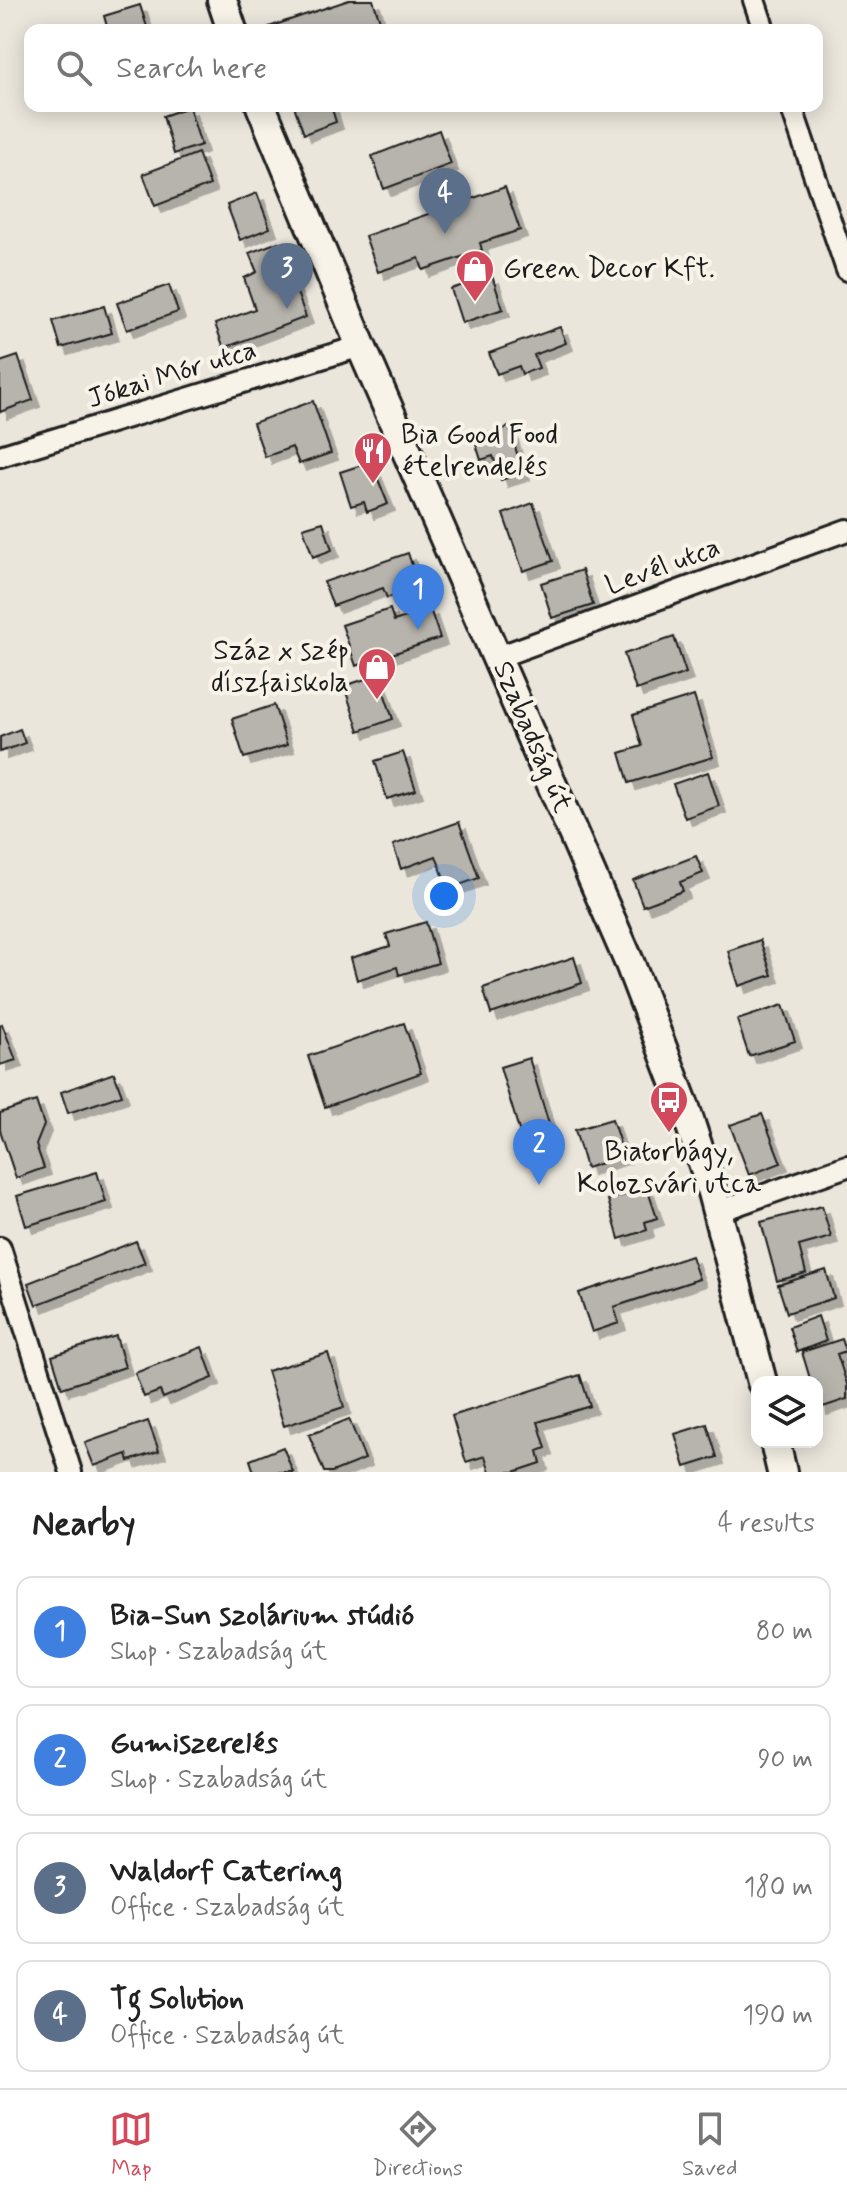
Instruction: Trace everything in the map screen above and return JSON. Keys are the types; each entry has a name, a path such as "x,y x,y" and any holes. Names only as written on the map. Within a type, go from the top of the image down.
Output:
{"main road":[{"path":"222,0 230,24"},
{"name":"Szabadság út","path":"264,112 361,346 630,964 685,1108 719,1211 760,1376"},
{"path":"776,1448 782,1472"}],"street":[{"path":"754,0 762,24"},
{"path":"793,112 847,270"},
{"name":"Jókai Mór utca","path":"0,456 361,346"},
{"name":"Levél utca","path":"498,657 847,530"},
{"path":"719,1211 847,1166"},
{"path":"0,1248 71,1472"}],"building":[{"path":"349,0 373,0 380,21 371,24 278,24"},
{"path":"140,5 146,24 106,24 104,16"},
{"path":"191,112 201,145 174,154 163,116"},
{"path":"296,112 333,112 336,122 304,134"},
{"path":"439,130 451,164 384,189 372,156"},
{"path":"198,153 210,185 155,206 143,174"},
{"path":"505,187 520,230 480,243 482,250 423,270 419,258 378,272 365,236"},
{"path":"257,193 270,228 240,240 227,205"},
{"path":"278,242 306,317 224,348 215,324 255,309 244,278 257,272 249,253"},
{"path":"492,276 503,309 462,323 451,289"},
{"path":"169,285 178,312 127,330 117,303"},
{"path":"104,306 112,333 61,348 53,321"},
{"path":"560,327 566,343 534,355 539,368 522,374 519,366 497,374 489,353"},
{"path":"18,356 33,400 0,412 0,362"},
{"path":"313,401 331,453 299,464 292,447 265,457 253,423"},
{"path":"509,427 523,473 501,480 493,456 481,460 474,438"},
{"path":"371,462 388,504 367,512 364,502 351,506 340,472"},
{"path":"533,503 553,561 523,571 503,514"},
{"path":"323,522 332,550 313,557 303,528"},
{"path":"408,553 419,586 387,598 383,588 333,606 324,582"},
{"path":"582,570 593,605 552,618 541,583"},
{"path":"390,609 394,621 430,609 440,638 356,666 342,625"},
{"path":"674,637 686,673 636,690 624,654"},
{"path":"378,675 393,719 359,731 344,686"},
{"path":"694,696 713,757 629,783 620,753 642,746 633,715"},
{"path":"274,705 287,745 244,758 232,719"},
{"path":"20,729 25,743 0,752 0,737"},
{"path":"403,752 416,790 387,799 375,761"},
{"path":"708,772 719,806 685,818 673,784"},
{"path":"459,822 479,878 448,889 436,856 401,869 393,845"},
{"path":"696,856 703,873 680,882 683,891 643,906 633,880"},
{"path":"426,922 438,963 399,975 397,967 357,980 351,958 390,946 386,934"},
{"path":"760,940 772,975 739,986 728,951"},
{"path":"574,957 582,983 491,1014 483,988"},
{"path":"783,1005 795,1041 749,1056 737,1020"},
{"path":"404,1023 421,1073 325,1107 308,1056"},
{"path":"0,1025 16,1060 0,1065"},
{"path":"529,1058 551,1131 522,1140 500,1067"},
{"path":"114,1073 122,1095 68,1113 61,1092"},
{"path":"36,1101 44,1125 36,1145 44,1168 16,1178 0,1130 0,1113"},
{"path":"762,1114 781,1163 749,1175 730,1125"},
{"path":"612,1119 624,1156 586,1168 575,1130"},
{"path":"97,1172 106,1202 26,1226 17,1196"},
{"path":"647,1188 657,1218 645,1222 647,1230 619,1239 608,1200"},
{"path":"822,1206 831,1237 799,1246 806,1273 777,1281 761,1222"},
{"path":"136,1241 145,1263 36,1305 28,1283"},
{"path":"691,1256 699,1279 614,1307 619,1323 592,1332 579,1293"},
{"path":"826,1270 834,1298 787,1313 778,1285"},
{"path":"818,1316 826,1341 797,1352 789,1327"},
{"path":"116,1336 125,1367 62,1388 52,1356"},
{"path":"842,1339 846,1351 837,1354 847,1384 847,1399 823,1407 823,1376 809,1376 802,1352"},
{"path":"202,1347 213,1378 163,1398 160,1391 144,1397 135,1373"},
{"path":"328,1353 344,1407 284,1426 267,1371"},
{"path":"580,1375 590,1406 538,1422 546,1448 538,1451 541,1463 514,1472 490,1472 485,1456 466,1462 452,1416"},
{"path":"349,1419 365,1459 332,1472 324,1472 309,1435"},
{"path":"148,1421 159,1451 129,1461 127,1454 94,1466 85,1443"},
{"path":"707,1424 717,1457 685,1467 675,1434"},
{"path":"283,1447 293,1472 254,1472 250,1460"}],"place":[{"name":"Tg Solution","path":"445,234"},
{"name":"Green Decor Kft.","path":"475,303"},
{"name":"Waldorf Catering","path":"287,309"},
{"name":"Bia Good Food ételrendelés","path":"373,485"},
{"name":"Bia-Sun szolárium stúdió","path":"418,630"},
{"name":"Száz x szép díszfaiskola","path":"377,701"},
{"name":"Biatorbágy, Kolozsvári utca","path":"669,1134"},
{"name":"Gumiszerelés","path":"539,1185"}]}
